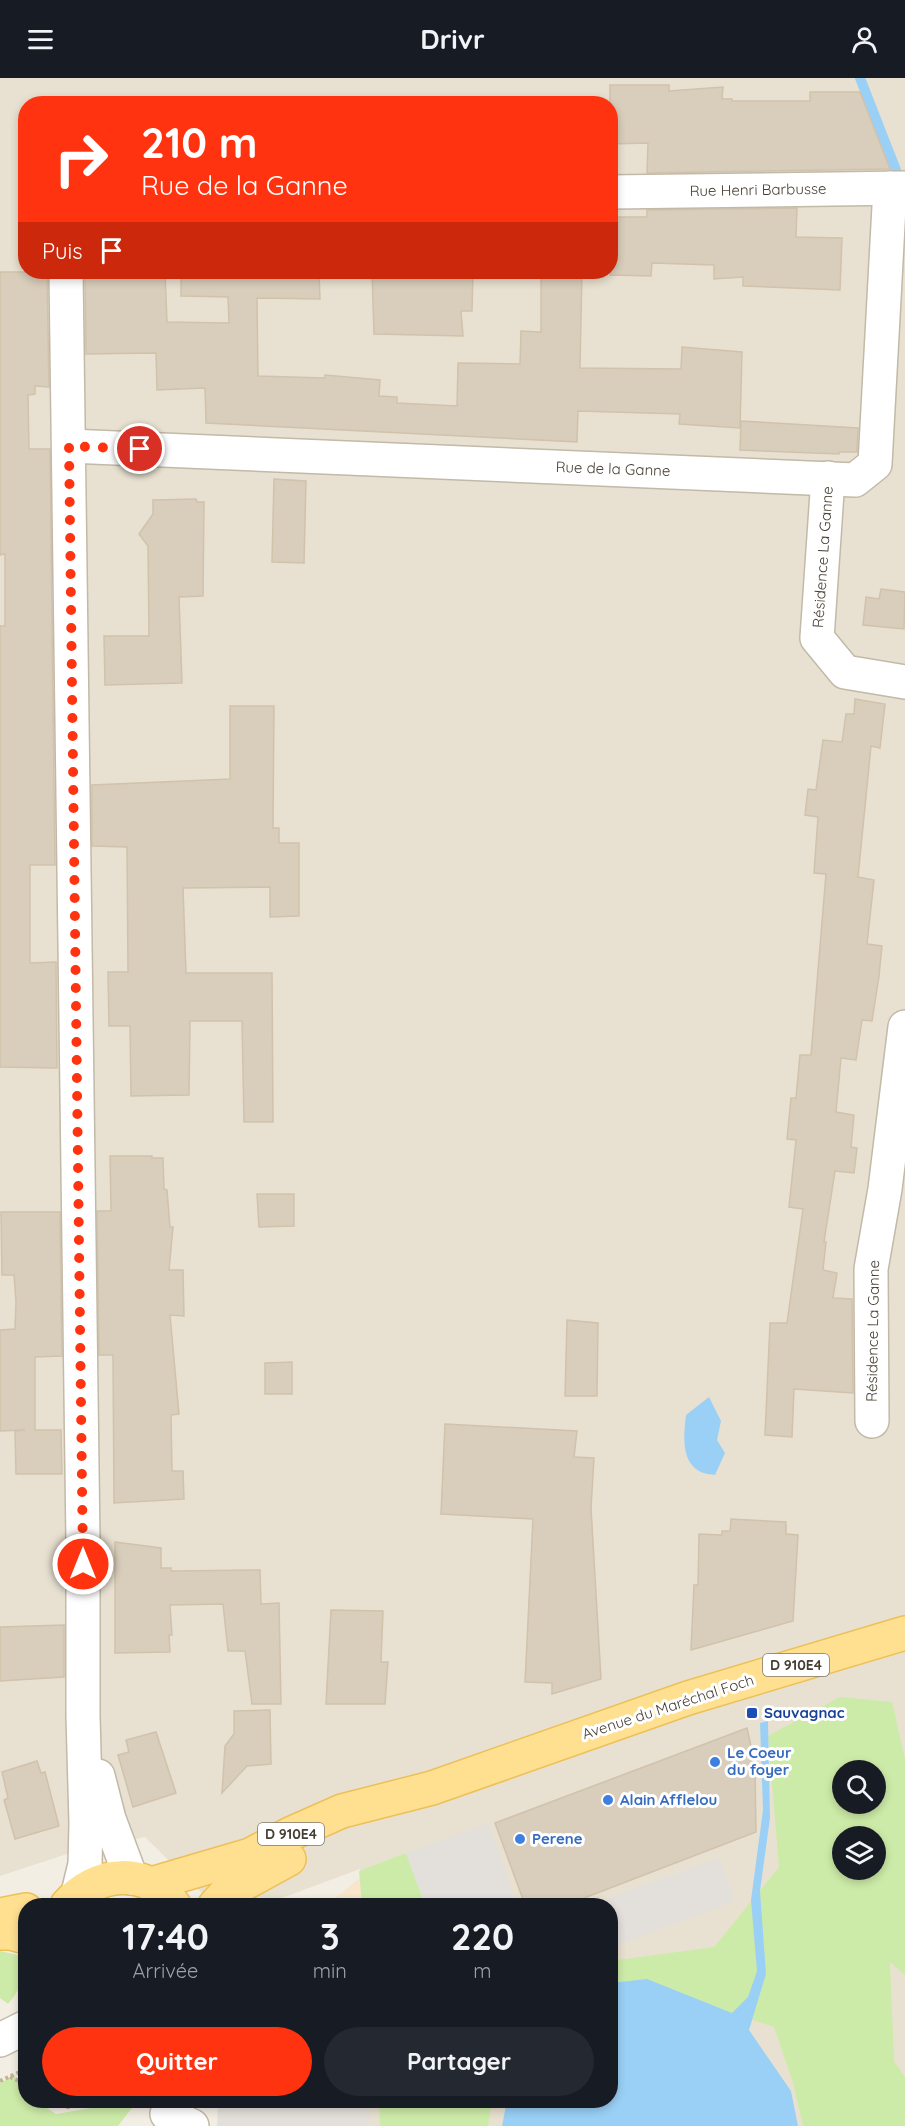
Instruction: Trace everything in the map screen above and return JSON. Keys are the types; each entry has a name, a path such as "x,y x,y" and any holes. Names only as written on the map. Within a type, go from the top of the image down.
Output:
{"main road":[{"name":"Avenue du Maréchal Foch","path":"72,1898 94,1883 112,1878 152,1889 250,1856 290,1834 342,1811 432,1788 688,1698 905,1633"},
{"name":"Avenue du Maréchal Foch","path":"221,1898 344,1829 432,1788"},
{"path":"0,1915 18,1912"},
{"path":"0,1934 18,1935"}],"street":[{"name":"Rue Henri Barbusse","path":"618,192 897,188"},
{"name":"Rue de la Ganne","path":"69,446 855,480 875,464 897,188"},
{"path":"66,279 83,1542 85,1864 68,1898"},
{"name":"Résidence La Ganne","path":"828,478 817,638 845,672 905,682"},
{"name":"Résidence La Ganne","path":"872,1421 871,1269 885,1189 905,1027"},
{"path":"83,1716 109,1819 152,1889"}],"path":[{"path":"0,2081 18,2073"},
{"path":"9,2077 18,2081"}],"shaded area":[{"path":"0,78 905,78 905,2126 370,2126 370,2108 618,2108 618,1898 363,1898 360,1869 282,1898 207,1898 145,1837 67,1854 0,1876"},
{"path":"488,1823 515,1898 422,1898 406,1853"},
{"path":"719,1858 735,1901 618,1945 618,1898 608,1898"},
{"path":"360,1878 362,1898 336,1898"},
{"path":"218,2108 370,2108 370,2126 217,2126"}],"green space":[{"path":"840,1697 892,1702 905,1759 905,1975 890,1962 894,2061 905,2077 905,2126 803,2126 793,2083 774,2027 655,1989 618,1992 618,1960 714,1947 779,1867 768,1736"},
{"path":"406,1853 422,1898 361,1898 359,1871"},
{"path":"0,1951 18,1955 18,1990 8,2004 0,1998"},
{"path":"14,2075 18,2081 18,2108 47,2108 56,2114 91,2108 132,2108 118,2126 0,2126 0,2083"},
{"path":"379,2108 491,2108 488,2126 380,2126"}],"water":[{"path":"709,1397 721,1421 717,1440 725,1453 715,1475 703,1473 694,1467 686,1454 685,1446 686,1415"},
{"path":"768,1721 770,1818 760,1891 766,1974 749,2030 791,2091 798,2126 502,2126 505,2108 618,2108 618,1982 647,1979 732,2013 748,1997 757,1971 751,1900 763,1810 760,1723"}],"building":[{"path":"610,85 669,85 669,91 723,87 722,99 732,99 732,101 810,101 810,92 860,92 890,169 647,173 648,143 618,144 618,96 610,96"},
{"path":"797,208 796,237 842,238 840,290 743,286 743,277 714,279 714,265 652,263 651,276 618,275 618,217 647,217 647,210"},
{"path":"0,272 18,272 18,279 47,279 49,387 35,386 35,394 28,395 29,449 50,449 55,865 30,865 30,963 56,962 57,1068 0,1067 0,626 5,626 5,554 0,555"},
{"path":"85,279 165,279 167,322 229,323 228,297 181,296 181,279 319,279 320,299 257,298 258,376 325,378 325,375 380,380 379,396 397,397 397,403 457,406 458,363 520,364 521,331 541,332 541,279 582,279 580,368 681,369 682,347 742,352 740,428 679,424 680,414 578,411 577,442 206,423 205,388 157,390 156,353 86,354"},
{"path":"372,279 473,279 472,311 461,311 463,336 374,334"},
{"path":"741,421 858,428 857,452 839,452 839,454 740,450"},
{"path":"274,479 306,481 304,563 272,562"},
{"path":"196,499 197,502 204,502 203,596 179,597 182,683 105,685 104,636 149,636 148,546 139,534 153,514 153,500"},
{"path":"881,589 905,592 904,629 863,625 866,597 879,599"},
{"path":"855,699 885,704 880,748 871,746 858,877 874,880 867,944 882,946 872,1021 862,1020 856,1060 841,1058 836,1112 854,1115 851,1147 857,1148 854,1173 835,1171 824,1242 826,1242 823,1270 837,1273 833,1298 852,1299 853,1393 794,1389 792,1437 765,1435 770,1323 787,1323 803,1209 789,1207 796,1140 787,1139 791,1098 796,1098 800,1055 811,1055 826,874 814,873 818,817 805,815 808,789 816,790 823,740 842,742 846,714 854,714"},
{"path":"230,706 274,706 273,828 279,828 279,843 299,843 299,916 270,917 270,887 183,888 186,973 272,973 273,1122 244,1122 242,1021 190,1021 189,1095 131,1096 130,1026 109,1026 108,972 128,972 127,847 92,846 92,785 230,779"},
{"path":"110,1156 163,1158 164,1189 167,1190 170,1227 173,1227 169,1270 183,1270 184,1316 170,1315 179,1414 171,1415 172,1471 183,1471 184,1499 114,1503 113,1355 99,1355 97,1211 111,1211"},
{"path":"257,1194 294,1194 294,1226 259,1227"},
{"path":"1,1212 60,1212 62,1356 35,1357 35,1430 61,1430 62,1474 16,1474 15,1431 25,1430 0,1431 0,1330 15,1329 16,1302 14,1275 2,1275"},
{"path":"567,1320 598,1323 597,1396 565,1396"},
{"path":"292,1362 292,1394 265,1394 265,1363"},
{"path":"445,1424 577,1431 574,1457 594,1458 591,1508 601,1679 552,1694 552,1683 525,1682 533,1519 441,1514"},
{"path":"731,1519 786,1522 786,1534 798,1535 793,1621 691,1650 694,1585 698,1585 699,1534 722,1535 722,1531 730,1531"},
{"path":"115,1542 161,1548 161,1568 171,1568 171,1571 260,1570 261,1604 279,1603 281,1704 252,1704 245,1651 228,1651 223,1604 170,1605 172,1635 169,1635 170,1652 115,1653"},
{"path":"331,1610 383,1611 381,1662 388,1662 385,1704 326,1704"},
{"path":"64,1625 64,1677 0,1681 0,1627"},
{"path":"270,1710 271,1764 247,1766 222,1793 225,1746 234,1734 234,1711"},
{"path":"747,1728 755,1764 756,1832 584,1898 522,1898 495,1823"},
{"path":"156,1732 176,1793 133,1807 118,1755 129,1752 126,1740"},
{"path":"37,1761 41,1773 45,1772 59,1826 15,1839 4,1800 8,1798 2,1772"}],"waterway":[{"path":"860,78 896,170"}],"place":[{"name":"Sauvagnac","path":"752,1713"},
{"name":"Le Coeur du foyer","path":"715,1762"},
{"name":"Alain Afflelou","path":"608,1800"},
{"name":"Perene","path":"520,1839"}],"route":[{"path":"83,1564 69,446 140,449"}]}
